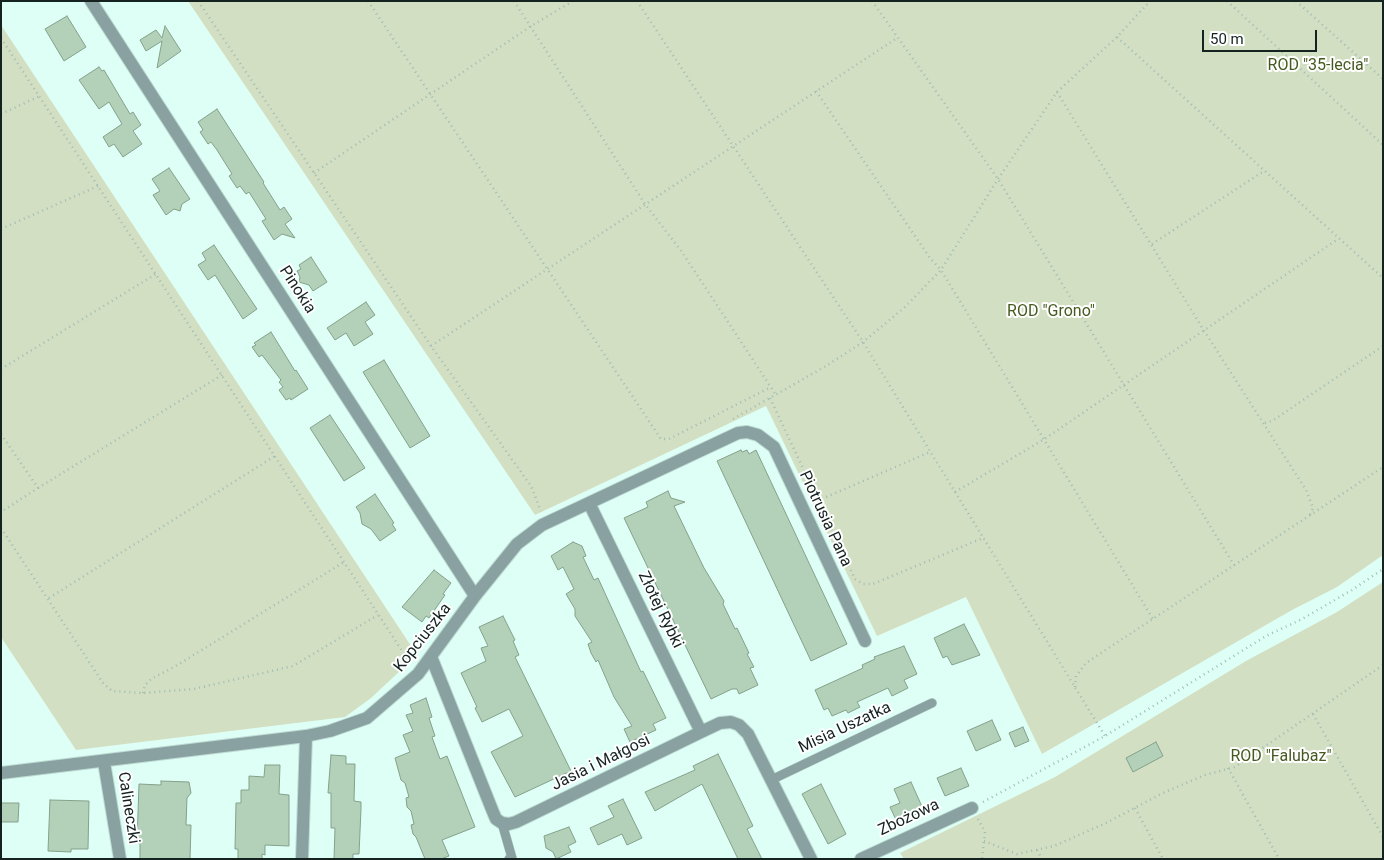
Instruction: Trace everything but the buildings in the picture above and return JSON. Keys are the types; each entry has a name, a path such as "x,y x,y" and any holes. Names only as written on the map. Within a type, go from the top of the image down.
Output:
{"street":[{"name":"Pinokia","path":"91,1 475,596"},
{"name":"Piotrusia Pana","path":"738,433 747,432 758,435 774,447 864,642"},
{"name":"Kopciuszka","path":"1,773 306,736 330,732 367,718 418,674 432,659 475,596 517,544 542,525 738,433"},
{"name":"Złotej Rybki","path":"589,503 701,732"},
{"path":"432,659 493,812 496,819 502,823"},
{"name":"Jasia i Małgosi","path":"502,823 516,822 720,723 731,722 739,725 748,734 812,859"},
{"path":"302,859 306,736"},
{"name":"Calineczki","path":"104,762 120,859"},
{"name":"Zbożowa","path":"860,859 972,808"}],"lane":[{"name":"Misia Uszatka","path":"771,780 932,703"},
{"path":"502,823 512,858 509,859"}],"path":[{"path":"198,1 431,346 531,486 542,516 542,525"},
{"path":"368,1 429,95 661,439 669,439 771,387"},
{"path":"514,1 645,204 682,252 776,395"},
{"path":"314,172 531,26 572,1"},
{"path":"637,1 731,147 863,342 1105,736"},
{"path":"872,1 998,179 1234,565"},
{"path":"729,422 863,342 904,308 941,270 998,179 1057,92 1117,37 1150,1"},
{"path":"1227,1 1383,145"},
{"path":"1296,1 1383,79"},
{"path":"1117,37 1383,278"},
{"path":"1,38 418,674"},
{"path":"431,346 897,38"},
{"path":"816,92 930,258 941,270 1153,618"},
{"path":"1057,92 1203,329 1265,423 1311,499 1312,508 1309,517"},
{"path":"1,114 40,96"},
{"path":"1152,244 1265,171"},
{"path":"1,229 98,186"},
{"path":"955,492 1044,440 1203,329 1338,239"},
{"path":"1,369 156,274"},
{"path":"1265,423 1383,346"},
{"path":"1,512 222,375"},
{"path":"770,398 855,579 864,584 873,584 983,538"},
{"path":"1,434 38,488"},
{"path":"817,501 930,452"},
{"path":"49,598 275,456"},
{"path":"1075,687 1076,676 1086,663 1383,467"},
{"path":"1,528 49,598 102,683 112,691 143,693 194,689 293,666 379,615"},
{"path":"143,693 145,685 151,679 176,666 344,562"},
{"path":"982,859 985,832 972,808 1105,736 1266,636 1319,609 1383,569"},
{"path":"984,841 1017,854 1054,846 1205,775 1235,767 1383,665"},
{"path":"1312,714 1383,838"},
{"path":"1228,768 1279,859"},
{"path":"1135,808 1163,859"},
{"path":"1037,850 1042,859"}],"green space":[{"name":"ROD \"Grono\"","path":"188,1 1383,1 1383,555 1337,587 1292,610 1042,754 966,597 877,636 766,406 535,515"},
{"path":"1,25 417,655 371,698 345,717 76,750 1,637"},
{"name":"ROD \"Falubaz\"","path":"1383,582 1383,859 904,859 900,853 1055,777 1246,661 1337,612"}],"park label":[{"name":"ROD \"35-lecia\"","path":"1318,66"}]}
